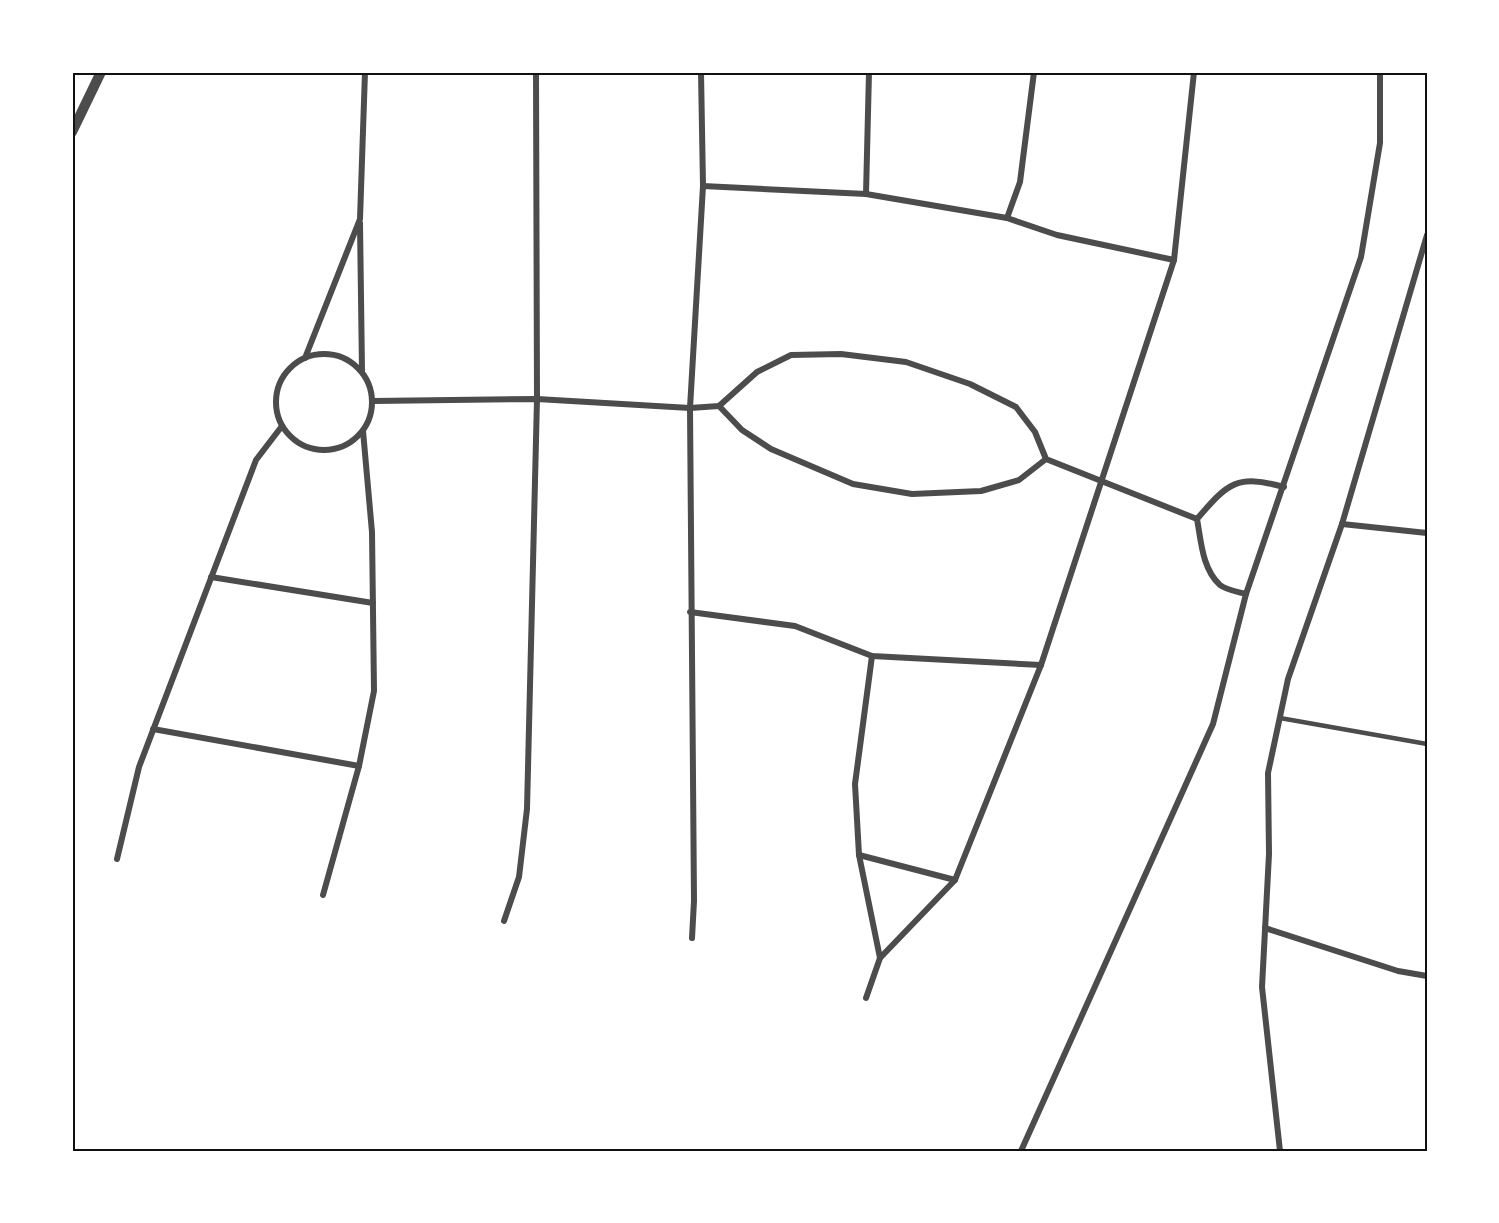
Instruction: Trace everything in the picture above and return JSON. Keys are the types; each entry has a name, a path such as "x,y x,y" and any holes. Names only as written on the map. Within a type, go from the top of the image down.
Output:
{"street":[{"path":"72,132 101,72"},
{"path":"362,371 360,219 365,72"},
{"path":"504,921 519,877 527,808 537,399 536,72"},
{"path":"692,938 694,901 690,408 704,186 701,72"},
{"path":"866,195 869,72"},
{"path":"1008,218 1020,182 1034,72"},
{"path":"866,998 880,958 955,880 1041,665 1174,260 1194,72"},
{"path":"1021,1151 1213,724 1246,594 1361,257 1380,144 1380,72"},
{"path":"704,186 866,195 1008,218 1058,235 1174,260"},
{"path":"305,358 360,219"},
{"path":"1281,1151 1262,987 1269,854 1268,773 1288,679 1342,524 1427,236"},
{"path":"320,354 336,354 350,361 362,371 370,385 373,400 371,417 363,431 352,442 337,449 321,450 305,447 292,438 282,426 277,411 277,394 282,379 291,366 305,358 320,354"},
{"path":"373,400 537,399 690,408 719,406 757,372 791,355 841,354 906,362 970,384 1016,407 1035,432 1046,459 1197,519"},
{"path":"719,406 742,430 771,449 853,484 912,494 981,490 1018,480 1046,459"},
{"path":"117,859 139,767 153,729 256,460 282,426"},
{"path":"323,895 359,766 374,691 372,532 363,431"},
{"path":"1197,519 1222,491 1240,482 1260,481 1284,487"},
{"path":"1197,519 1203,554 1213,576 1221,586 1246,594"},
{"path":"1342,524 1427,533"},
{"path":"211,577 373,603"},
{"path":"690,612 795,626 872,656 1041,665"},
{"path":"872,656 855,784 859,855 880,958"},
{"path":"153,729 359,766"},
{"path":"859,855 955,880"},
{"path":"1265,928 1398,971 1427,976"}],"lane":[{"path":"1280,718 1427,744"}]}
